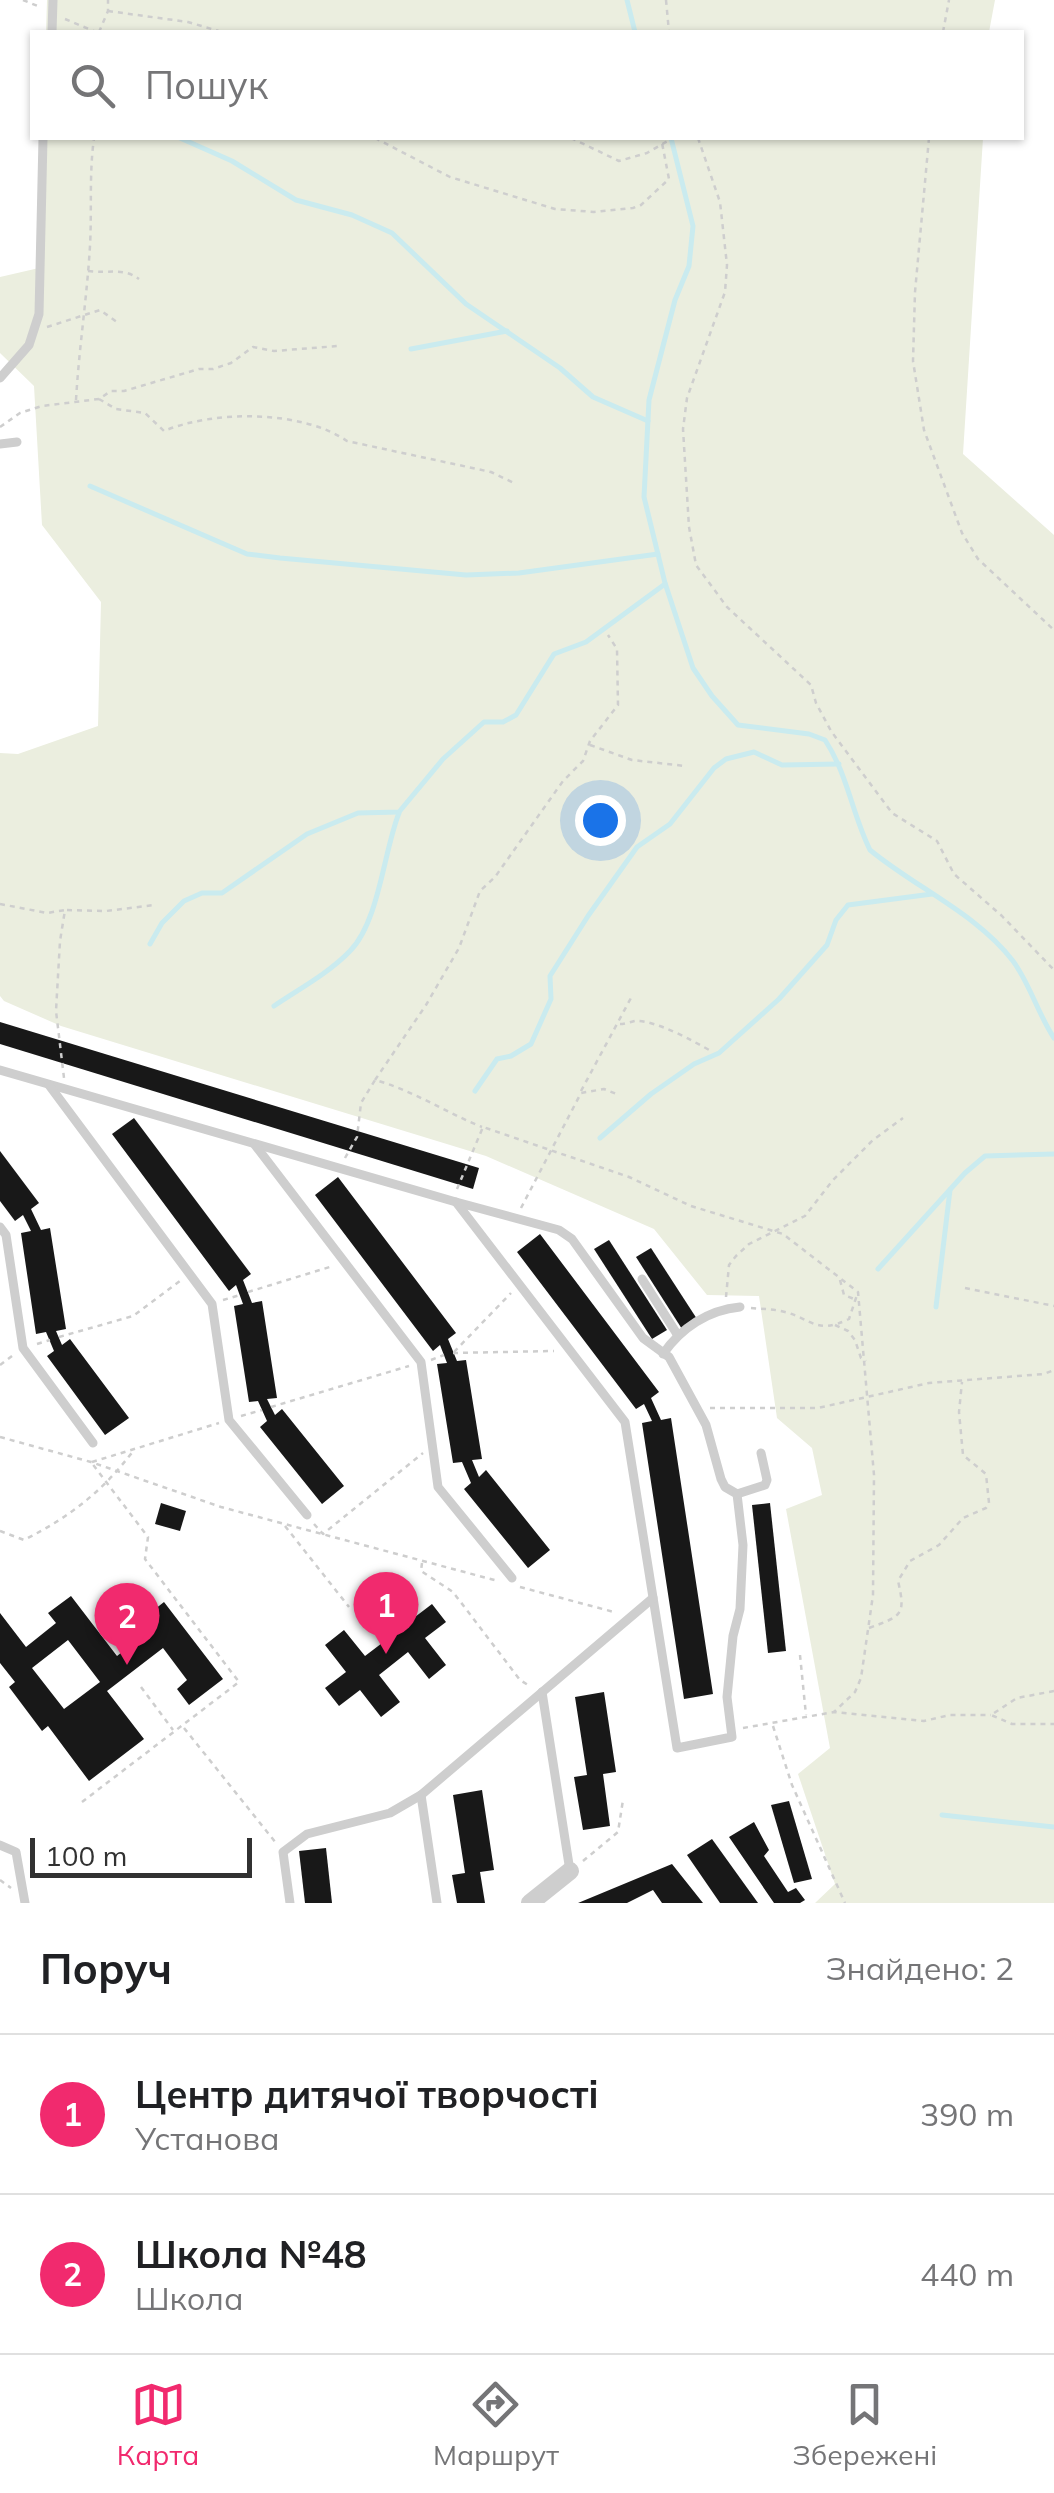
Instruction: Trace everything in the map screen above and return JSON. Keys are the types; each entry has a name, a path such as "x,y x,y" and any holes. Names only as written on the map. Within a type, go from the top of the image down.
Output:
{"street":[{"path":"530,1903 570,1871"}],"lane":[{"path":"52,30 53,0"},
{"path":"0,378 29,345 36,330 43,249 44,140"},
{"path":"0,444 17,442"},
{"path":"0,1070 559,1230 572,1239 643,1338 669,1358 698,1408 721,1479 737,1494 743,1545 740,1609 733,1636 728,1697 732,1737 677,1748 626,1422 454,1201"},
{"path":"54,1087 212,1304 230,1420 307,1515"},
{"path":"255,1145 421,1362 438,1487 512,1578"},
{"path":"0,1227 6,1235 23,1348 94,1443"},
{"path":"642,1278 676,1334"},
{"path":"663,1354 676,1334 726,1308 740,1307"},
{"path":"737,1494 765,1486 760,1453"},
{"path":"290,1903 283,1852 307,1834 390,1813 421,1795 653,1598"},
{"path":"542,1692 570,1871"},
{"path":"421,1795 438,1903"},
{"path":"0,1845 16,1852 25,1903"}],"path":[{"path":"100,30 108,0"},
{"path":"666,0 670,30"},
{"path":"942,30 949,0"},
{"path":"108,11 156,16 214,30"},
{"path":"76,400 90,244 89,177 94,140"},
{"path":"379,140 450,177 535,205 575,212 641,205 669,179 662,143"},
{"path":"575,140 619,161 648,154 669,140"},
{"path":"699,140 720,202 727,265 726,292 687,398 684,428 689,527 696,565 726,607 811,685 831,731 892,813 937,842 954,874 1054,970"},
{"path":"929,140 915,292 914,361 924,430 962,533 978,559 1054,630"},
{"path":"87,271 123,270 139,280"},
{"path":"36,330 100,310 117,322"},
{"path":"0,428 20,413 98,399 111,391 124,391 200,369 213,370 231,364 253,347 274,351 338,346"},
{"path":"98,399 116,409 145,413 164,430 209,417 287,420 329,428 347,442 491,472 514,483"},
{"path":"340,1169 357,1136 361,1102 458,948 480,891 495,877 583,760 588,745 618,705 617,649 608,635"},
{"path":"588,745 632,760 684,766"},
{"path":"0,904 47,913 154,905"},
{"path":"54,1087 65,1069 56,1011 65,910"},
{"path":"517,1218 632,996"},
{"path":"618,1024 636,1021 658,1027 710,1051"},
{"path":"376,1080 402,1087 438,1110 483,1128 629,1177 691,1206 777,1232 858,1292 870,1398 874,1559 860,1678 855,1692 834,1712"},
{"path":"581,1092 604,1089 620,1095"},
{"path":"726,1308 729,1265 749,1244 777,1232 814,1208 833,1180 874,1140 904,1118"},
{"path":"454,1201 483,1128"},
{"path":"248,1292 346,1262"},
{"path":"59,1337 133,1316 189,1274"},
{"path":"840,1278 844,1294 855,1299"},
{"path":"520,1284 453,1353 571,1350"},
{"path":"965,1288 1054,1306"},
{"path":"740,1307 790,1313 812,1325 834,1324 849,1319 858,1292"},
{"path":"212,1304 240,1295"},
{"path":"834,1324 856,1340 861,1358 866,1361"},
{"path":"0,1365 23,1348"},
{"path":"271,1407 444,1355"},
{"path":"698,1408 818,1408 929,1384 1054,1370"},
{"path":"868,1629 892,1620 902,1611 904,1599 898,1581 910,1561 938,1545 963,1518 989,1503 986,1474 963,1455 959,1412 962,1380"},
{"path":"91,1462 262,1410"},
{"path":"0,1437 91,1462 220,1507 500,1582"},
{"path":"322,1534 433,1445"},
{"path":"0,1531 24,1540 57,1523 108,1484 135,1448"},
{"path":"82,1802 239,1682 146,1559 148,1537 91,1462"},
{"path":"283,1524 349,1607"},
{"path":"423,1561 421,1571 452,1592 520,1680 542,1692"},
{"path":"519,1587 630,1617"},
{"path":"800,1655 806,1716"},
{"path":"141,1687 174,1732"},
{"path":"992,1715 1017,1698 1054,1690"},
{"path":"731,1730 834,1712 924,1721 950,1715 992,1715 1012,1724 1054,1724"},
{"path":"772,1724 792,1785 845,1903"},
{"path":"182,1726 283,1852"},
{"path":"570,1871 618,1832 623,1800"}],"shaded area":[{"path":"47,0 995,0 989,30 46,30"},
{"path":"43,140 983,140 963,454 1054,535 1054,1903 815,1903 835,1884 798,1774 830,1748 786,1509 822,1495 812,1448 777,1418 759,1296 707,1295 654,1229 486,1156 61,1026 0,996 0,753 18,754 98,726 101,602 42,525 34,386 0,353 0,277 39,268"}],"building":[{"path":"0,1022 479,1168 473,1189 0,1044"},
{"path":"134,1118 251,1274 243,1280 252,1303 262,1301 277,1398 267,1399 275,1415 282,1409 344,1486 322,1504 260,1427 267,1421 258,1401 249,1402 234,1306 243,1304 236,1285 229,1291 112,1134"},
{"path":"0,1151 39,1203 31,1209 41,1230 50,1228 66,1329 56,1331 62,1345 70,1339 129,1418 105,1435 47,1356 54,1351 46,1332 36,1334 21,1233 31,1231 23,1215 15,1221 0,1201"},
{"path":"338,1177 456,1333 448,1339 457,1361 466,1360 482,1459 472,1460 479,1477 486,1470 550,1550 528,1568 464,1489 471,1483 462,1462 453,1463 437,1364 447,1363 440,1345 433,1351 315,1195"},
{"path":"540,1234 659,1392 651,1398 661,1420 671,1418 713,1694 684,1699 642,1423 652,1421 644,1404 636,1409 517,1252"},
{"path":"609,1240 667,1330 652,1339 594,1249"},
{"path":"651,1248 697,1319 682,1329 636,1257"},
{"path":"161,1503 186,1511 180,1531 155,1524"},
{"path":"770,1503 786,1651 768,1653 752,1505"},
{"path":"391,1594 411,1620 432,1604 446,1622 425,1638 446,1665 429,1679 408,1652 379,1675 400,1702 381,1717 360,1690 339,1706 325,1688 346,1672 325,1645 344,1630 365,1656 394,1634 373,1607"},
{"path":"71,1596 117,1656 148,1632 140,1621 164,1602 223,1679 189,1705 177,1689 187,1680 163,1648 107,1691 144,1739 89,1781 48,1726 42,1731 9,1687 15,1682 0,1663 0,1613 26,1647 56,1623 48,1613","holes":["68,1640 100,1682 64,1709 32,1668"]},
{"path":"604,1692 616,1772 603,1774 610,1826 583,1830 574,1777 587,1775 575,1697"},
{"path":"482,1790 494,1870 480,1872 485,1903 457,1903 452,1875 465,1873 453,1795"},
{"path":"789,1801 812,1879 794,1883 771,1805"},
{"path":"754,1822 769,1850 764,1856 788,1892 796,1888 805,1900 774,1903 729,1837"},
{"path":"712,1839 758,1903 720,1903 687,1855"},
{"path":"326,1848 332,1903 305,1903 299,1851"},
{"path":"672,1864 703,1903 662,1903 653,1890 627,1903 578,1903"}],"waterway":[{"path":"627,0 634,30"},
{"path":"185,140 232,161 296,200 352,215 392,233 466,304 560,368 593,397 648,421"},
{"path":"672,140 693,226 689,266 675,300 649,400 644,497 665,583 693,668 738,725 809,734 825,740 870,850 964,915 998,944 1019,970 1054,1038"},
{"path":"411,349 507,331"},
{"path":"90,486 247,554 280,558 466,575 519,573 658,554"},
{"path":"150,944 162,923 184,901 202,893 222,893 307,834 358,813 399,812 443,759 484,722 503,722 516,715 554,654 586,642 665,584"},
{"path":"475,1091 497,1059 531,1044 551,999 550,976 588,916 637,847 670,824 714,768 726,759 754,752 782,765 839,764"},
{"path":"274,1006 333,966 360,938 374,904 399,813"},
{"path":"600,1138 651,1094 694,1064 719,1053 779,999 827,945 836,920 848,905 932,894"},
{"path":"878,1269 985,1156 1054,1154"},
{"path":"936,1307 950,1190"},
{"path":"942,1815 1054,1827"}],"place":[{"name":"Центр дитячої творчості","path":"386,1654"},
{"name":"Школа №48","path":"127,1665"}]}
